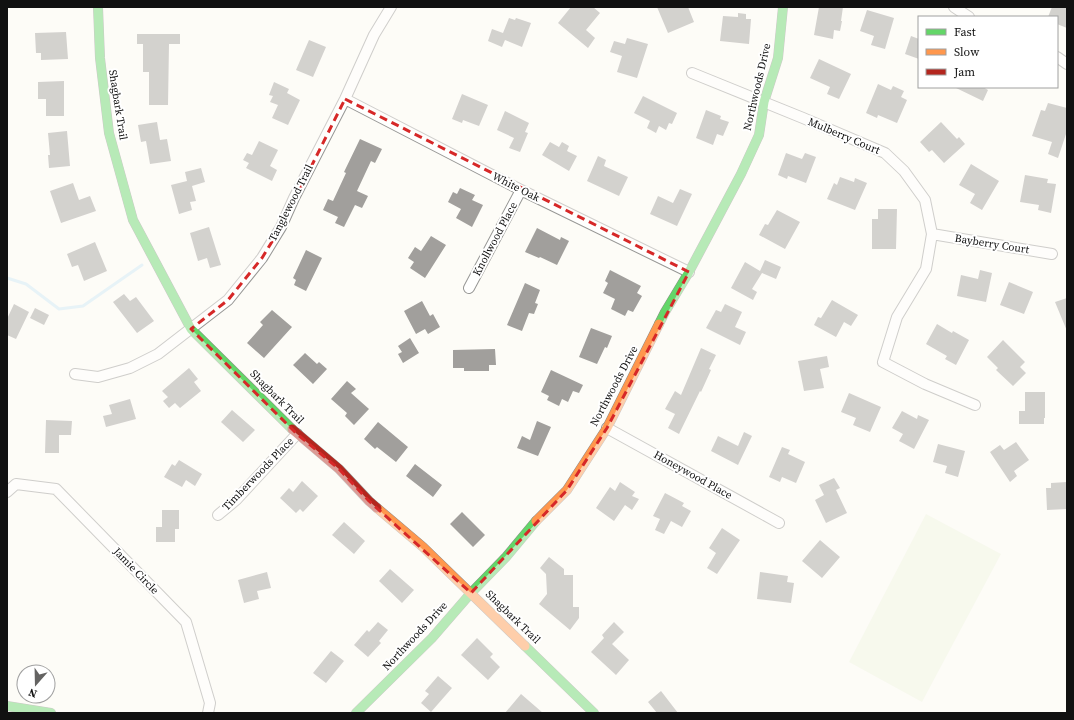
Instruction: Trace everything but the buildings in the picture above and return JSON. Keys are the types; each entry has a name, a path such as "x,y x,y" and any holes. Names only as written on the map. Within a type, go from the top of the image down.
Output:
{"street":[{"name":"Shagbark Trail","path":"98,7 100,58 108,133 133,220 191,329 297,434 339,468 369,501 423,547 594,713"},
{"name":"Tanglewood Trail","path":"75,374 98,377 130,368 158,354 228,300 262,258 281,228 294,198 346,99 374,35 391,7"},
{"name":"Northwoods Drive","path":"356,713 432,638 471,593 506,557 536,521 567,490 607,428 665,312 689,272 741,174 759,136 764,102 778,58 783,7"},
{"path":"954,7 968,16"},
{"path":"1058,58 1067,64"},
{"name":"Mulberry Court","path":"692,72 885,153 904,171 925,200 932,234 926,269 897,317 883,362 926,384 975,405"},
{"name":"White Oak","path":"346,99 521,190 689,272"},
{"name":"Knollwood Place","path":"469,288 521,190"},
{"name":"Bayberry Court","path":"932,234 1052,254"},
{"name":"Honeywood Place","path":"607,428 778,523"},
{"name":"Timberwoods Place","path":"218,515 236,500 297,434"},
{"name":"Jamie Circle","path":"7,492 16,484 56,489 186,622 210,703 208,713"},
{"path":"7,706 51,713"}],"highlighted area":[{"path":"345,99 689,272 607,428 567,490 471,593 369,501 339,469 297,434 191,329 228,300 262,258 281,227"}],"green space":[{"path":"926,514 1001,554 922,702 849,662"}],"waterway":[{"path":"7,278 26,284 59,309 83,306 142,265"}],"traffic: fast":[{"path":"98,7 100,58 109,133 133,220 191,329 292,429"},
{"path":"659,324 689,272 741,174 759,135 764,102 778,58 783,7"},
{"path":"356,713 432,638 471,593 506,557 536,521"},
{"path":"525,646 594,713"},
{"path":"7,706 51,713"}],"traffic: slow":[{"path":"536,521 567,490 607,428 659,324"},
{"path":"377,508 423,547 525,646"}],"traffic: jam":[{"path":"292,429 339,469 377,508"}]}
